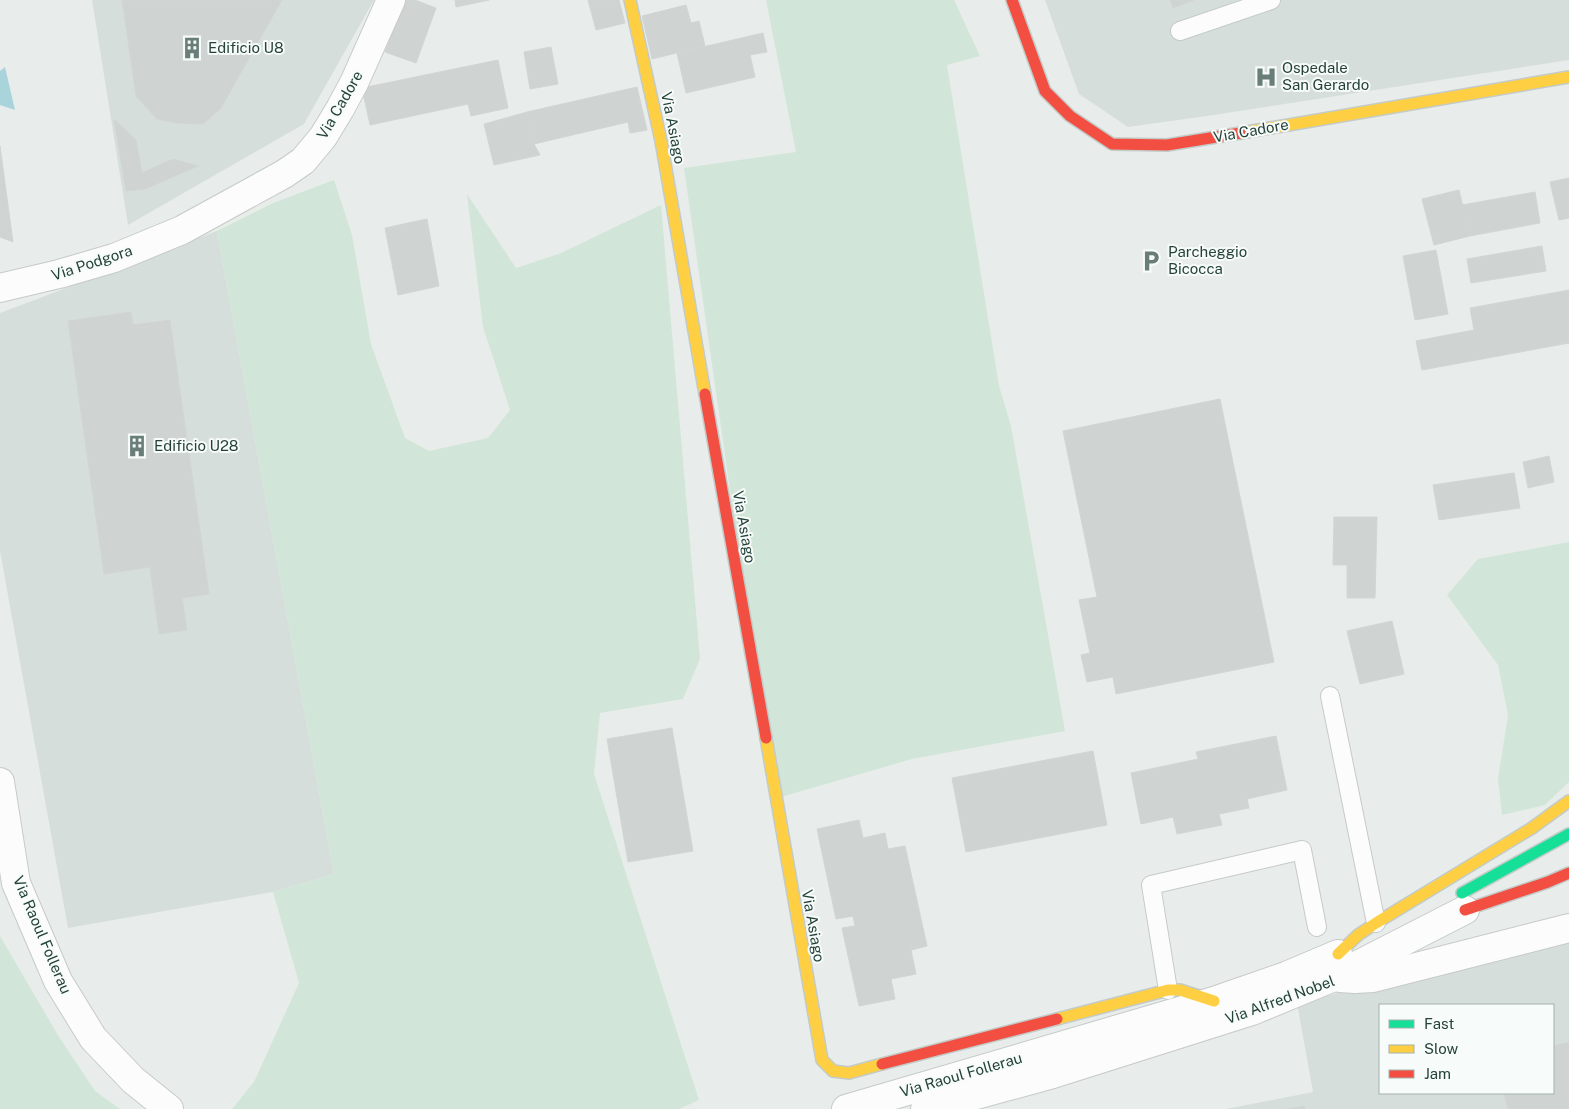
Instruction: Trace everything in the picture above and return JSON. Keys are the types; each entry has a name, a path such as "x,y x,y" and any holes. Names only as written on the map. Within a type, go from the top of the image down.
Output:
{"street":[{"name":"Via Cadore","path":"182,230 284,174 302,161 324,137 354,83 391,0"},
{"name":"Via Asiago","path":"630,0 661,141 822,1060"},
{"name":"Via Cadore","path":"1012,0 1045,91 1070,116 1112,144 1167,146 1569,77"},
{"name":"Via Podgora","path":"0,288 114,258 182,230"},
{"name":"Via Raoul Follerau","path":"0,782 16,882 58,981 93,1038 133,1080 169,1109"},
{"path":"1336,966 1358,935 1377,929 1532,828 1569,801"},
{"path":"1336,966 1460,903 1569,834"},
{"path":"1460,903 1548,882 1569,873"},
{"path":"1460,903 1516,881"},
{"name":"Via Alfred Nobel","path":"1050,1062 1286,976 1336,966 1355,979 1373,978 1569,928"},
{"name":"Via Alfred Nobel","path":"1050,1062 1252,1011 1336,966"},
{"name":"Via Alfred Nobel","path":"822,1060 832,1071 849,1073 1168,990 1186,992 1214,1001"},
{"name":"Via Raoul Follerau","path":"846,1109 1050,1062"},
{"name":"Via Raoul Follerau","path":"925,1109 1050,1062"}],"lane":[{"path":"1180,30 1271,0"},
{"path":"1330,696 1377,929"},
{"path":"1168,990 1151,885 1302,850 1317,927"}],"shaded area":[{"path":"92,0 374,0 304,124 128,225"},
{"name":"Ospedale San Gerardo","path":"1045,0 1569,0 1569,60 1128,127 1079,94"},
{"path":"217,231 334,874 273,892 68,928 0,551 0,313"},
{"path":"1569,937 1569,1109 1226,1109 1313,1092 1297,1003"}],"green space":[{"path":"766,0 954,0 980,56 947,65 999,386 1011,426 1065,731 912,759 774,799 684,168 796,152"},
{"path":"334,180 352,235 371,344 405,438 429,451 488,438 510,410 483,327 467,194 516,268 561,253 661,205 700,659 683,699 600,713 594,774 699,1100 679,1109 232,1109 254,1082 299,983 273,892 334,874 217,231 273,203"},
{"path":"1569,542 1569,782 1545,805 1502,815 1498,779 1508,715 1498,665 1447,595 1478,559"},
{"path":"0,936 59,1037 95,1091 120,1109 0,1109"}],"water":[{"path":"5,67 15,110 0,105 0,71"}],"building":[{"name":"Edificio U8","path":"122,0 282,0 221,108 203,124 176,123 157,119 136,96"},
{"path":"404,0 415,0 436,8 416,63 385,52"},
{"path":"455,0 489,0 456,7"},
{"path":"588,0 619,0 625,23 596,30"},
{"path":"1170,0 1194,0 1173,8"},
{"path":"686,5 691,23 699,21 705,46 652,59 642,16"},
{"path":"763,33 767,52 750,55 755,77 686,93 677,53"},
{"path":"551,47 558,84 530,89 524,52"},
{"path":"498,60 508,108 471,116 468,104 370,125 362,88"},
{"path":"637,87 647,130 630,133 628,122 534,144 527,112"},
{"path":"527,112 534,144 540,155 494,165 484,124"},
{"path":"114,119 136,140 142,173 173,159 198,166 145,189 126,191"},
{"path":"0,146 13,242 0,237"},
{"path":"1569,178 1569,218 1559,220 1550,182"},
{"path":"1459,190 1470,236 1434,245 1422,199"},
{"path":"1535,192 1540,223 1470,236 1462,205"},
{"path":"427,219 439,286 398,295 385,228"},
{"path":"1542,246 1546,271 1471,283 1467,259"},
{"path":"1436,250 1448,314 1415,320 1403,256"},
{"path":"1569,290 1569,343 1422,370 1416,341 1474,330 1470,308"},
{"name":"Edificio U28","path":"131,312 133,325 170,320 209,594 182,598 187,630 159,634 150,567 104,574 68,321"},
{"path":"1220,399 1274,662 1116,694 1113,677 1087,682 1081,655 1090,653 1079,600 1097,597 1063,431"},
{"path":"1549,456 1554,482 1528,488 1523,462"},
{"path":"1514,473 1520,508 1439,520 1433,485"},
{"path":"1334,517 1377,517 1375,598 1347,598 1347,565 1333,565"},
{"path":"1392,621 1404,674 1360,684 1347,631"},
{"path":"672,728 693,851 628,862 607,739"},
{"path":"1276,736 1287,790 1247,799 1249,808 1219,814 1222,825 1177,834 1173,817 1141,824 1131,773 1198,759 1196,752"},
{"path":"1093,751 1107,825 966,852 952,778"},
{"path":"859,820 863,838 885,833 888,849 905,846 927,946 911,950 916,974 891,979 895,999 859,1006 842,928 855,926 853,916 836,919 817,829"},
{"path":"1569,1042 1569,1109 1508,1109 1504,1094 1554,1094 1554,1046"},
{"path":"1305,1106 1305,1109 1287,1109"}],"traffic: fast":[{"path":"1462,893 1569,834"}],"traffic: slow":[{"path":"630,0 661,141 705,394"},
{"path":"1241,133 1569,77"},
{"path":"766,738 822,1060 833,1071 849,1073 882,1064"},
{"path":"1338,954 1358,935 1376,923 1532,828 1569,801"},
{"path":"1057,1019 1168,990 1180,990 1214,1001"}],"traffic: jam":[{"path":"1012,0 1045,91 1070,116 1112,144 1167,145 1241,133"},
{"path":"705,394 766,738"},
{"path":"1465,910 1569,873"},
{"path":"882,1064 1057,1019"}],"place":[{"name":"Edificio U8","path":"192,48"},
{"name":"Ospedale San Gerardo","path":"1266,77"},
{"name":"Parcheggio Bicocca","path":"1151,261"},
{"name":"Edificio U28","path":"137,446"}]}
